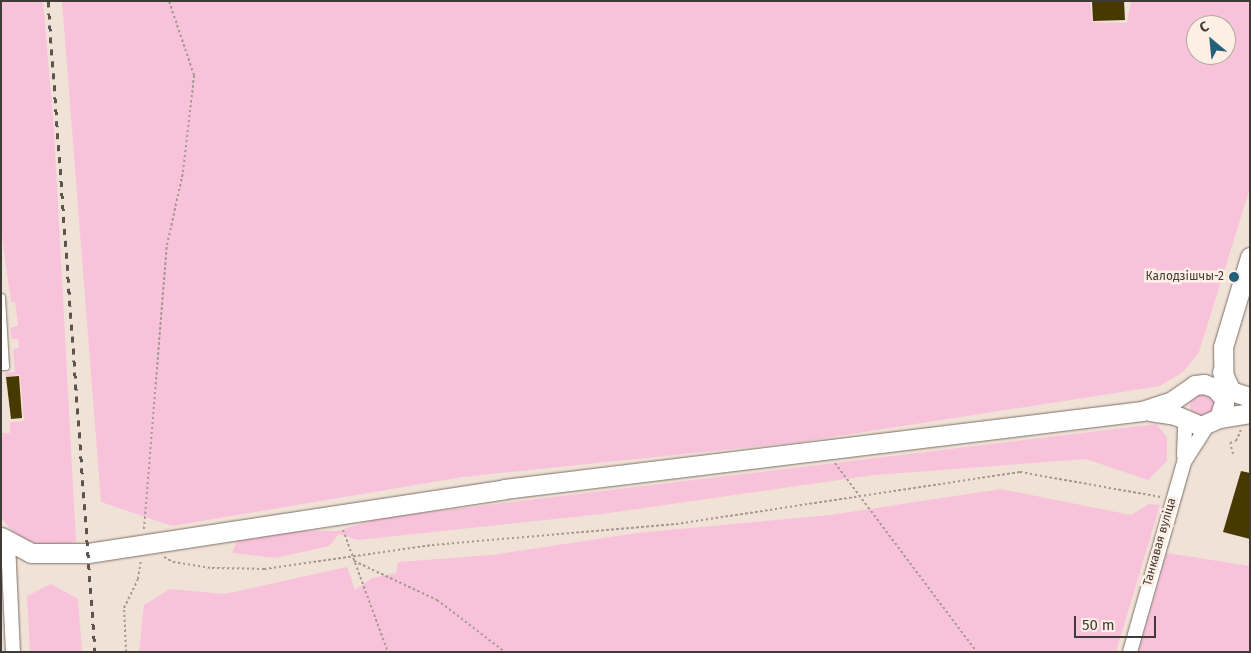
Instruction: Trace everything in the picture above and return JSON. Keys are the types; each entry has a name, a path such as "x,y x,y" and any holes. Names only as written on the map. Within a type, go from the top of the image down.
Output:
{"main road":[{"path":"1213,422 1223,411 1223,347 1250,257"},
{"path":"5,540 32,553 47,556 142,546 336,513 504,489 825,452 1142,411 1172,401 1188,390 1209,370 1223,347"},
{"path":"1222,371 1231,391 1250,396"},
{"path":"1185,418 1181,407 1188,390 1204,384 1215,388 1222,396 1250,402"},
{"path":"1142,411 1185,418 1196,425 1246,420"}],"street":[{"name":"Танкавая вуліца","path":"1130,652 1184,462 1185,418"},
{"name":"Танкавая вуліца","path":"1184,462 1213,422"},
{"path":"5,540 13,652"}],"lane":[{"path":"1,296 5,366 1,366"}],"path":[{"path":"126,652 124,608 138,579 167,245 182,172 194,74 169,1"},
{"path":"1233,454 1230,443 1236,442 1246,420"},
{"path":"825,452 863,498 977,652"},
{"path":"142,546 173,562 212,568 264,568 352,555 676,524 863,498 1020,472 1172,499"},
{"path":"336,513 388,652"},
{"path":"354,560 437,600 505,652"}],"shaded area":[{"path":"1,1 43,1 54,130 76,542 44,546 19,538 1,518 1,433 10,433 10,422 24,421 20,375 5,377 5,373 15,372 13,349 19,348 18,339 12,339 10,328 18,326 15,302 11,302 1,229"},
{"path":"62,1 1090,1 1092,22 1127,23 1131,1 1250,1 1250,188 1199,352 1183,372 1160,386 800,442 463,477 172,526 101,502"},
{"path":"1202,393 1211,396 1214,405 1211,414 1202,417 1193,414 1190,405 1193,396"},
{"path":"1156,424 1167,437 1167,461 1148,480 1086,459 874,475 602,514 358,540 339,534 329,546 275,558 232,553 237,541 302,531 337,531 381,518"},
{"path":"1001,489 1131,515 1149,504 1160,505 1116,652 139,652 144,605 170,589 225,594 347,567 355,590 372,578 396,573 398,562 492,555 637,533 830,515"},
{"path":"1167,553 1250,566 1250,652 1138,652"},
{"path":"51,584 78,599 82,652 30,652 27,596"}],"building":[{"path":"1092,1 1124,1 1125,20 1093,21"},
{"path":"19,376 22,418 11,419 6,377"},
{"path":"1241,471 1250,473 1250,539 1223,532"}],"railway":[{"path":"48,1 95,652"}],"place":[{"name":"Калодзішчы-2","path":"1234,277"}]}
